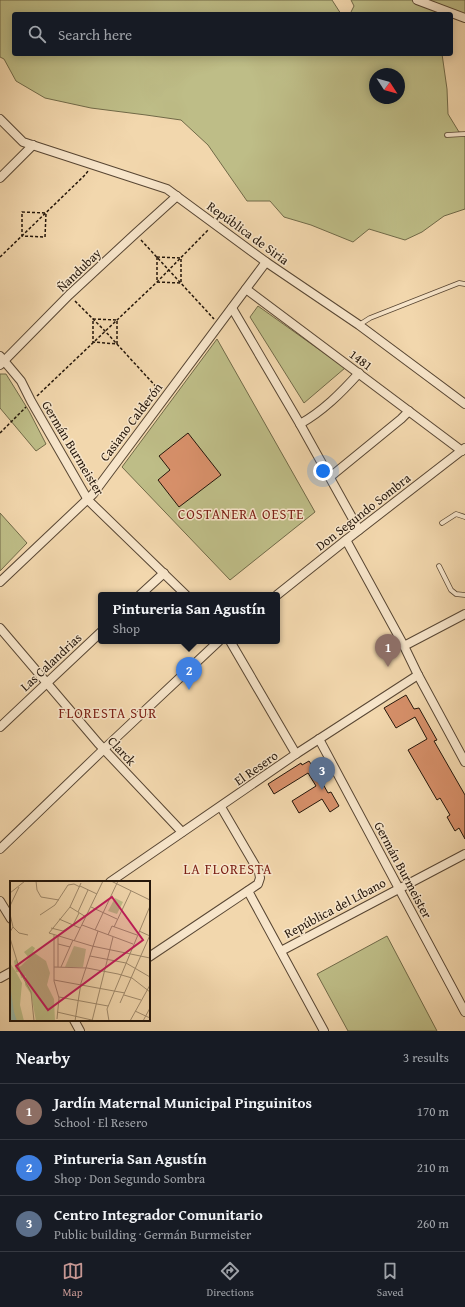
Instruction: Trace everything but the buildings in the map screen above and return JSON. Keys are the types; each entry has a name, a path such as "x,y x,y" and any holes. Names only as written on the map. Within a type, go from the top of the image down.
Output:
{"street":[{"path":"417,0 449,12"},
{"path":"453,14 465,18"},
{"name":"República de Siria","path":"0,119 23,142 158,185 177,196 266,262 359,325 465,404"},
{"path":"0,178 33,145"},
{"name":"Ñandubay","path":"1,360 177,196"},
{"name":"Casiano Calderón","path":"0,582 88,500 266,262"},
{"name":"1481","path":"246,289 463,450"},
{"path":"232,308 300,424 359,530"},
{"name":"Germán Burmeister","path":"1,360 21,382 88,500 183,592"},
{"path":"300,424 328,405 360,373"},
{"path":"330,477 409,411"},
{"name":"Don Segundo Sombra","path":"280,593 463,450"},
{"path":"346,540 465,762"},
{"path":"143,592 164,573"},
{"path":"404,646 465,614"},
{"name":"Clarck","path":"0,628 104,749 182,832"},
{"name":"Las Calandrias","path":"0,727 98,635"},
{"path":"0,849 216,644"},
{"path":"232,644 296,754"},
{"name":"El Resero","path":"111,881 296,754 418,675"},
{"name":"Germán Burmeister","path":"319,739 465,1012"},
{"path":"457,747 465,743"},
{"path":"150,955 258,884 260,878 259,872 221,807"},
{"name":"República del Líbano","path":"281,951 465,854"},
{"path":"248,891 324,1031"},
{"path":"0,901 10,917"},
{"path":"0,978 10,973"},
{"path":"75,1021 80,1031"}],"lane":[{"path":"447,135 465,134"},
{"path":"359,325 370,318 459,283 465,284"},
{"path":"442,523 456,514 465,517"},
{"path":"439,566 451,590 456,594 465,595"}],"path":[{"path":"0,257 85,176 92,164"},
{"path":"22,236 22,212 46,213"},
{"path":"22,236 44,236 46,213"},
{"path":"0,433 31,401 118,320 215,224"},
{"path":"135,234 215,319"},
{"path":"157,257 181,258"},
{"path":"157,257 157,282"},
{"path":"181,258 181,283"},
{"path":"157,282 181,283"},
{"path":"69,295 105,331 161,393"},
{"path":"93,319 118,320"},
{"path":"93,319 93,342"},
{"path":"117,344 118,320"},
{"path":"93,342 117,344"}],"shaded area":[{"path":"0,0 332,0 340,12 12,12 12,56 442,56 447,89 448,114 459,132 465,133 465,209 444,216 422,232 405,240 369,229 353,242 311,225 284,217 270,201 247,201 208,145 181,120 91,108 45,98 16,81 4,59 0,57"},
{"path":"351,0 465,0 465,22 453,15 453,12 351,12 354,6"},
{"path":"258,306 345,368 304,403 250,317"},
{"path":"217,339 315,512 230,580 122,467"},
{"path":"0,374 6,374 29,411 46,444 36,451 0,408"},
{"path":"0,513 27,543 0,571"},
{"path":"387,936 437,1031 348,1031 317,974"}],"place":[{"name":"Jardín Maternal Municipal Pinguinitos","path":"388,667"},
{"name":"Pintureria San Agustín","path":"189,690"},
{"name":"Centro Integrador Comunitario","path":"322,790"}],"district":[{"name":"COSTANERA OESTE","path":"241,514"},
{"name":"FLORESTA SUR","path":"108,713"},
{"name":"LA FLORESTA","path":"228,869"}]}
